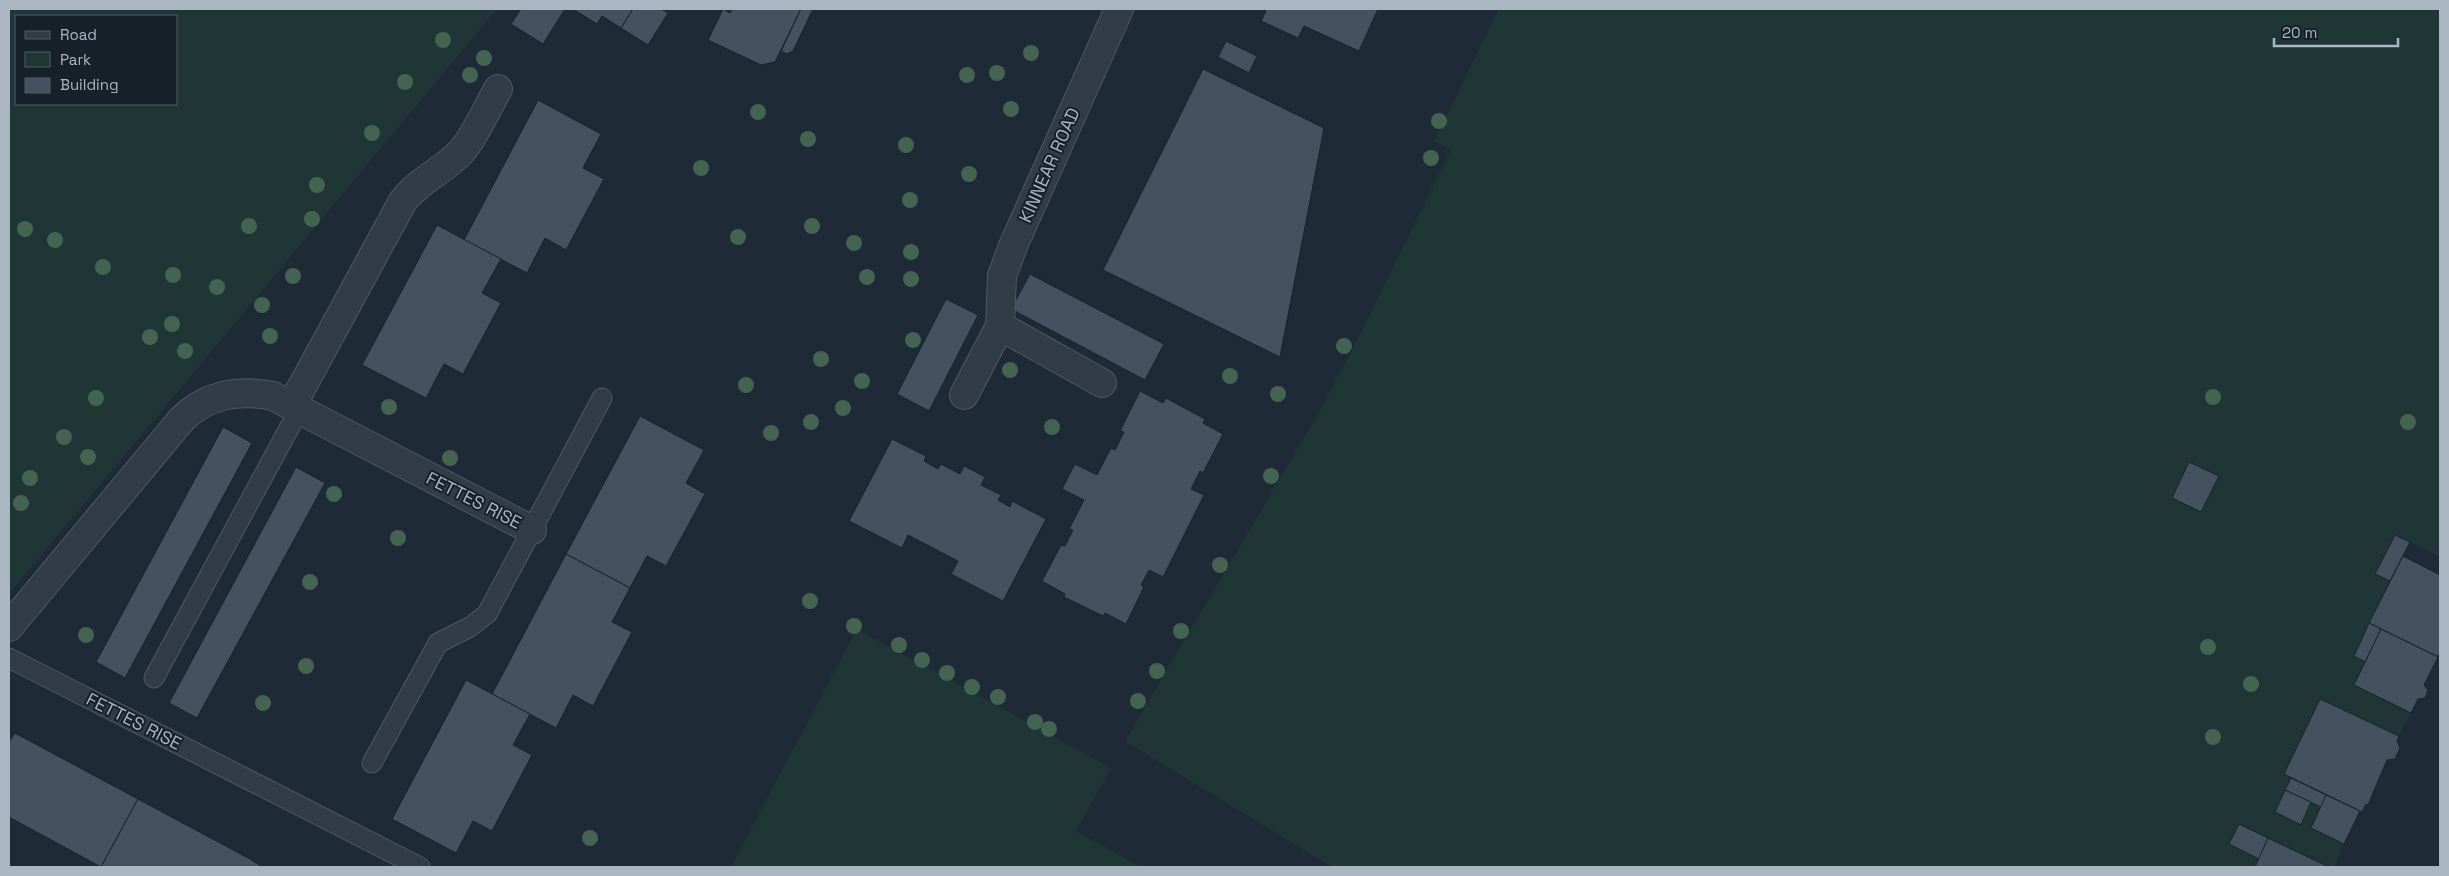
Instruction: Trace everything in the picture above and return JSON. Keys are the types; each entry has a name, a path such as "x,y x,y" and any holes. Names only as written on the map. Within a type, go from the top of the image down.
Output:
{"street":[{"name":"KINNEAR ROAD","path":"964,395 1000,326 1002,276 1013,246 1119,9"},
{"path":"295,407 403,202 421,182 446,165 463,150 498,89"},
{"path":"1000,326 1102,383"},
{"name":"FETTES RISE","path":"9,627 190,411 215,398 241,392 273,396 532,530"}],"lane":[{"path":"532,530 602,398"},
{"path":"154,678 295,407"},
{"name":"FETTES RISE","path":"372,764 438,644 470,627 487,614 532,530"},
{"name":"FETTES RISE","path":"9,658 420,867"}],"green space":[{"path":"9,9 497,9 9,594"},
{"path":"1499,9 2440,9 2440,557 2395,535 2375,574 2390,581 2354,655 2365,662 2354,685 2411,713 2399,736 2320,699 2284,774 2291,778 2275,812 2301,825 2311,802 2321,807 2311,828 2344,844 2334,867 2329,867 2239,824 2229,844 2259,859 2255,867 1332,867 1125,741 1317,416 1357,341 1451,150 1434,141","holes":["2189,462 2219,476 2201,512 2172,498"]},
{"path":"857,629 1111,768 1076,831 1141,867 731,867"}],"building":[{"path":"521,9 565,9 543,44 511,24"},
{"path":"573,9 633,9 621,28 602,16 597,24"},
{"path":"633,9 661,9 668,13 648,45 621,28"},
{"path":"723,9 730,13 732,9 801,9 775,62 761,65 708,40"},
{"path":"801,9 813,9 793,51 787,54 781,51"},
{"path":"1262,9 1378,9 1359,51 1304,26 1298,38 1261,21 1266,11"},
{"path":"1226,41 1257,56 1249,73 1218,57"},
{"path":"1203,69 1324,128 1280,357 1103,270"},
{"path":"538,100 601,134 583,168 604,179 566,250 545,238 527,273 464,240"},
{"path":"437,225 501,259 482,293 501,303 463,374 444,364 426,398 362,365"},
{"path":"1030,274 1164,344 1145,380 1011,309"},
{"path":"946,299 978,315 929,411 897,394"},
{"path":"1140,391 1163,403 1166,398 1205,419 1203,423 1223,434 1203,473 1200,471 1191,489 1204,495 1163,577 1149,570 1141,585 1144,587 1126,624 1105,613 1103,616 1064,597 1065,594 1042,581 1061,545 1065,546 1073,530 1069,529 1084,500 1062,489 1075,464 1097,475 1111,448 1115,450 1124,432 1120,431"},
{"path":"640,416 704,450 686,483 705,494 666,566 647,556 630,588 566,554"},
{"path":"223,427 252,443 125,678 96,662"},
{"path":"892,439 926,456 924,461 938,469 941,464 960,474 964,466 974,471 985,477 981,485 1001,495 998,500 1010,507 1012,501 1046,519 1003,601 951,574 958,561 908,535 902,548 849,521"},
{"path":"2189,462 2219,476 2201,512 2172,498"},
{"path":"296,467 325,483 197,718 169,703"},
{"path":"2395,535 2410,542 2390,581 2375,574"},
{"path":"566,554 630,588 612,622 632,632 593,706 573,695 556,728 492,694"},
{"path":"2403,556 2440,575 2440,652 2438,657 2369,623"},
{"path":"2369,623 2381,629 2365,662 2354,656"},
{"path":"2381,629 2438,657 2424,685 2428,690 2425,698 2418,699 2411,713 2354,685"},
{"path":"466,680 530,714 513,745 532,755 492,831 473,821 456,853 392,819"},
{"path":"2320,699 2399,736 2397,741 2400,748 2395,759 2387,760 2368,805 2366,804 2362,812 2284,774"},
{"path":"15,733 138,799 101,867 9,817 9,742"},
{"path":"2291,778 2326,795 2321,807 2285,790"},
{"path":"2285,790 2311,802 2301,825 2275,812"},
{"path":"2326,795 2360,811 2344,844 2311,828"},
{"path":"138,799 250,859 262,867 101,867"},
{"path":"2239,824 2268,838 2259,859 2229,844"},
{"path":"2268,838 2329,867 2255,867"}]}
